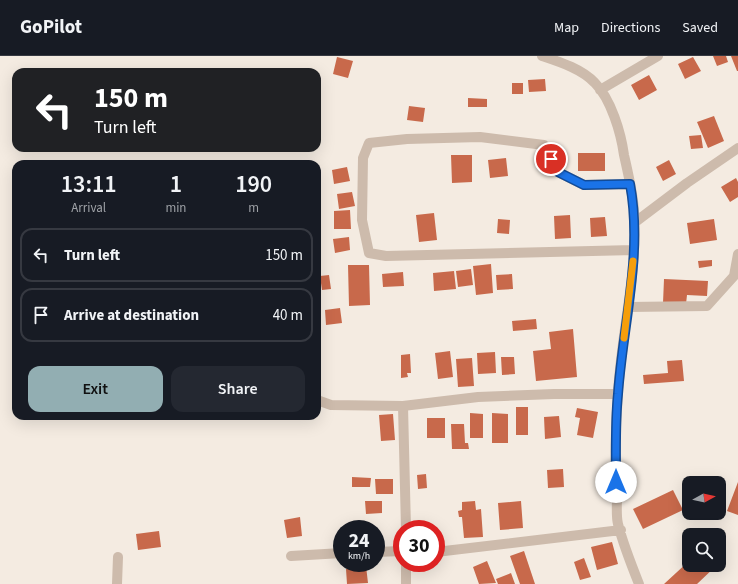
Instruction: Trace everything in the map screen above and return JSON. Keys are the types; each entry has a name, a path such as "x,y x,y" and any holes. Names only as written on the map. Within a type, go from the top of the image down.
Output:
{"street":[{"path":"542,56 554,60 589,77 597,84 612,111 620,132 630,184 634,209 634,250 618,394 616,482 618,524 639,584"},
{"path":"600,90 658,56"},
{"path":"630,184 584,185 558,172 544,145 480,137 407,139 369,143 363,158 362,220 370,253 386,256 634,250"},
{"path":"634,223 687,183 738,148"},
{"path":"628,307 707,306 734,276 738,254"},
{"path":"321,401 331,405 403,406 478,397 554,394 618,394"},
{"path":"403,406 406,520"},
{"path":"445,551 621,530"},
{"path":"291,556 333,554"},
{"path":"116,584 118,557"},
{"path":"406,572 406,584"}],"building":[{"path":"713,56 726,56 728,62 717,66"},
{"path":"731,56 738,56 738,71 737,71"},
{"path":"337,57 353,61 348,78 333,74"},
{"path":"693,57 701,71 685,79 678,64"},
{"path":"649,75 657,90 639,100 631,85"},
{"path":"545,79 546,91 529,92 528,80"},
{"path":"512,83 523,83 523,94 512,94"},
{"path":"468,98 487,99 487,107 468,107"},
{"path":"409,106 425,108 423,122 407,120"},
{"path":"714,116 724,141 708,148 697,122"},
{"path":"701,135 703,148 691,149 689,136"},
{"path":"578,153 605,153 605,171 578,171"},
{"path":"451,155 472,155 472,182 452,183"},
{"path":"506,158 508,176 490,178 488,160"},
{"path":"669,160 676,174 663,181 656,167"},
{"path":"347,167 350,181 334,184 332,170"},
{"path":"736,178 738,182 738,197 730,202 721,187"},
{"path":"352,192 355,206 339,209 337,194"},
{"path":"350,210 351,229 334,229 334,211"},
{"path":"434,213 437,240 419,242 416,215"},
{"path":"570,215 571,238 555,239 554,216"},
{"path":"605,217 607,236 591,237 590,218"},
{"path":"498,219 510,220 509,234 497,233"},
{"path":"714,219 717,240 690,244 687,223"},
{"path":"349,237 350,250 335,253 333,239"},
{"path":"712,260 712,266 699,268 698,261"},
{"path":"491,264 493,293 476,295 473,266"},
{"path":"348,265 369,265 370,305 349,306"},
{"path":"471,269 473,285 458,287 456,271"},
{"path":"454,271 456,289 434,291 433,273"},
{"path":"403,272 404,286 383,287 382,274"},
{"path":"512,274 513,289 497,290 496,275"},
{"path":"329,275 331,289 322,290 321,276"},
{"path":"664,279 708,281 707,296 687,295 686,304 663,303"},
{"path":"340,308 342,323 326,325 325,310"},
{"path":"536,319 537,329 513,331 512,321"},
{"path":"573,329 577,377 536,381 533,351 551,349 549,332"},
{"path":"450,351 453,377 438,379 435,353"},
{"path":"495,352 496,373 478,374 477,353"},
{"path":"410,354 411,373 407,373 408,377 401,378 401,355"},
{"path":"501,357 514,357 515,374 502,375"},
{"path":"472,358 474,386 458,387 456,359"},
{"path":"682,360 684,381 644,384 643,375 668,373 667,361"},
{"path":"516,407 528,407 528,435 516,435"},
{"path":"577,408 598,412 593,438 577,435 580,418 575,417"},
{"path":"470,413 483,414 483,438 470,438"},
{"path":"492,413 508,414 508,443 492,443"},
{"path":"393,414 395,440 381,441 379,415"},
{"path":"559,416 561,437 545,439 544,417"},
{"path":"427,418 445,418 445,438 427,438"},
{"path":"451,424 464,424 465,443 468,443 469,449 452,449"},
{"path":"563,469 564,487 548,488 547,470"},
{"path":"426,474 427,488 418,489 417,475"},
{"path":"352,477 371,478 370,487 352,487"},
{"path":"375,479 393,479 393,494 376,494"},
{"path":"738,482 738,515 727,511"},
{"path":"673,490 682,510 643,529 633,509"},
{"path":"365,501 382,501 382,513 366,514"},
{"path":"475,501 476,510 481,509 483,537 464,538 462,517 459,517 458,511 462,510 462,502"},
{"path":"521,501 523,528 500,530 498,503"},
{"path":"300,517 302,536 287,538 284,520"},
{"path":"159,531 161,547 138,550 136,534"},
{"path":"612,542 618,564 597,570 591,547"},
{"path":"524,551 535,584 520,584 510,556"},
{"path":"584,558 591,577 580,580 574,562"},
{"path":"487,561 496,583 479,584 473,567"},
{"path":"682,567 682,572 710,572 697,584 664,584"},
{"path":"346,572 367,572 368,583 347,584"},
{"path":"511,573 515,584 498,584 496,579"}],"slow traffic":[{"path":"624,338 633,261"}],"route":[{"path":"551,159 558,172 584,185 630,184 634,209 634,250 618,394 616,482"}]}
